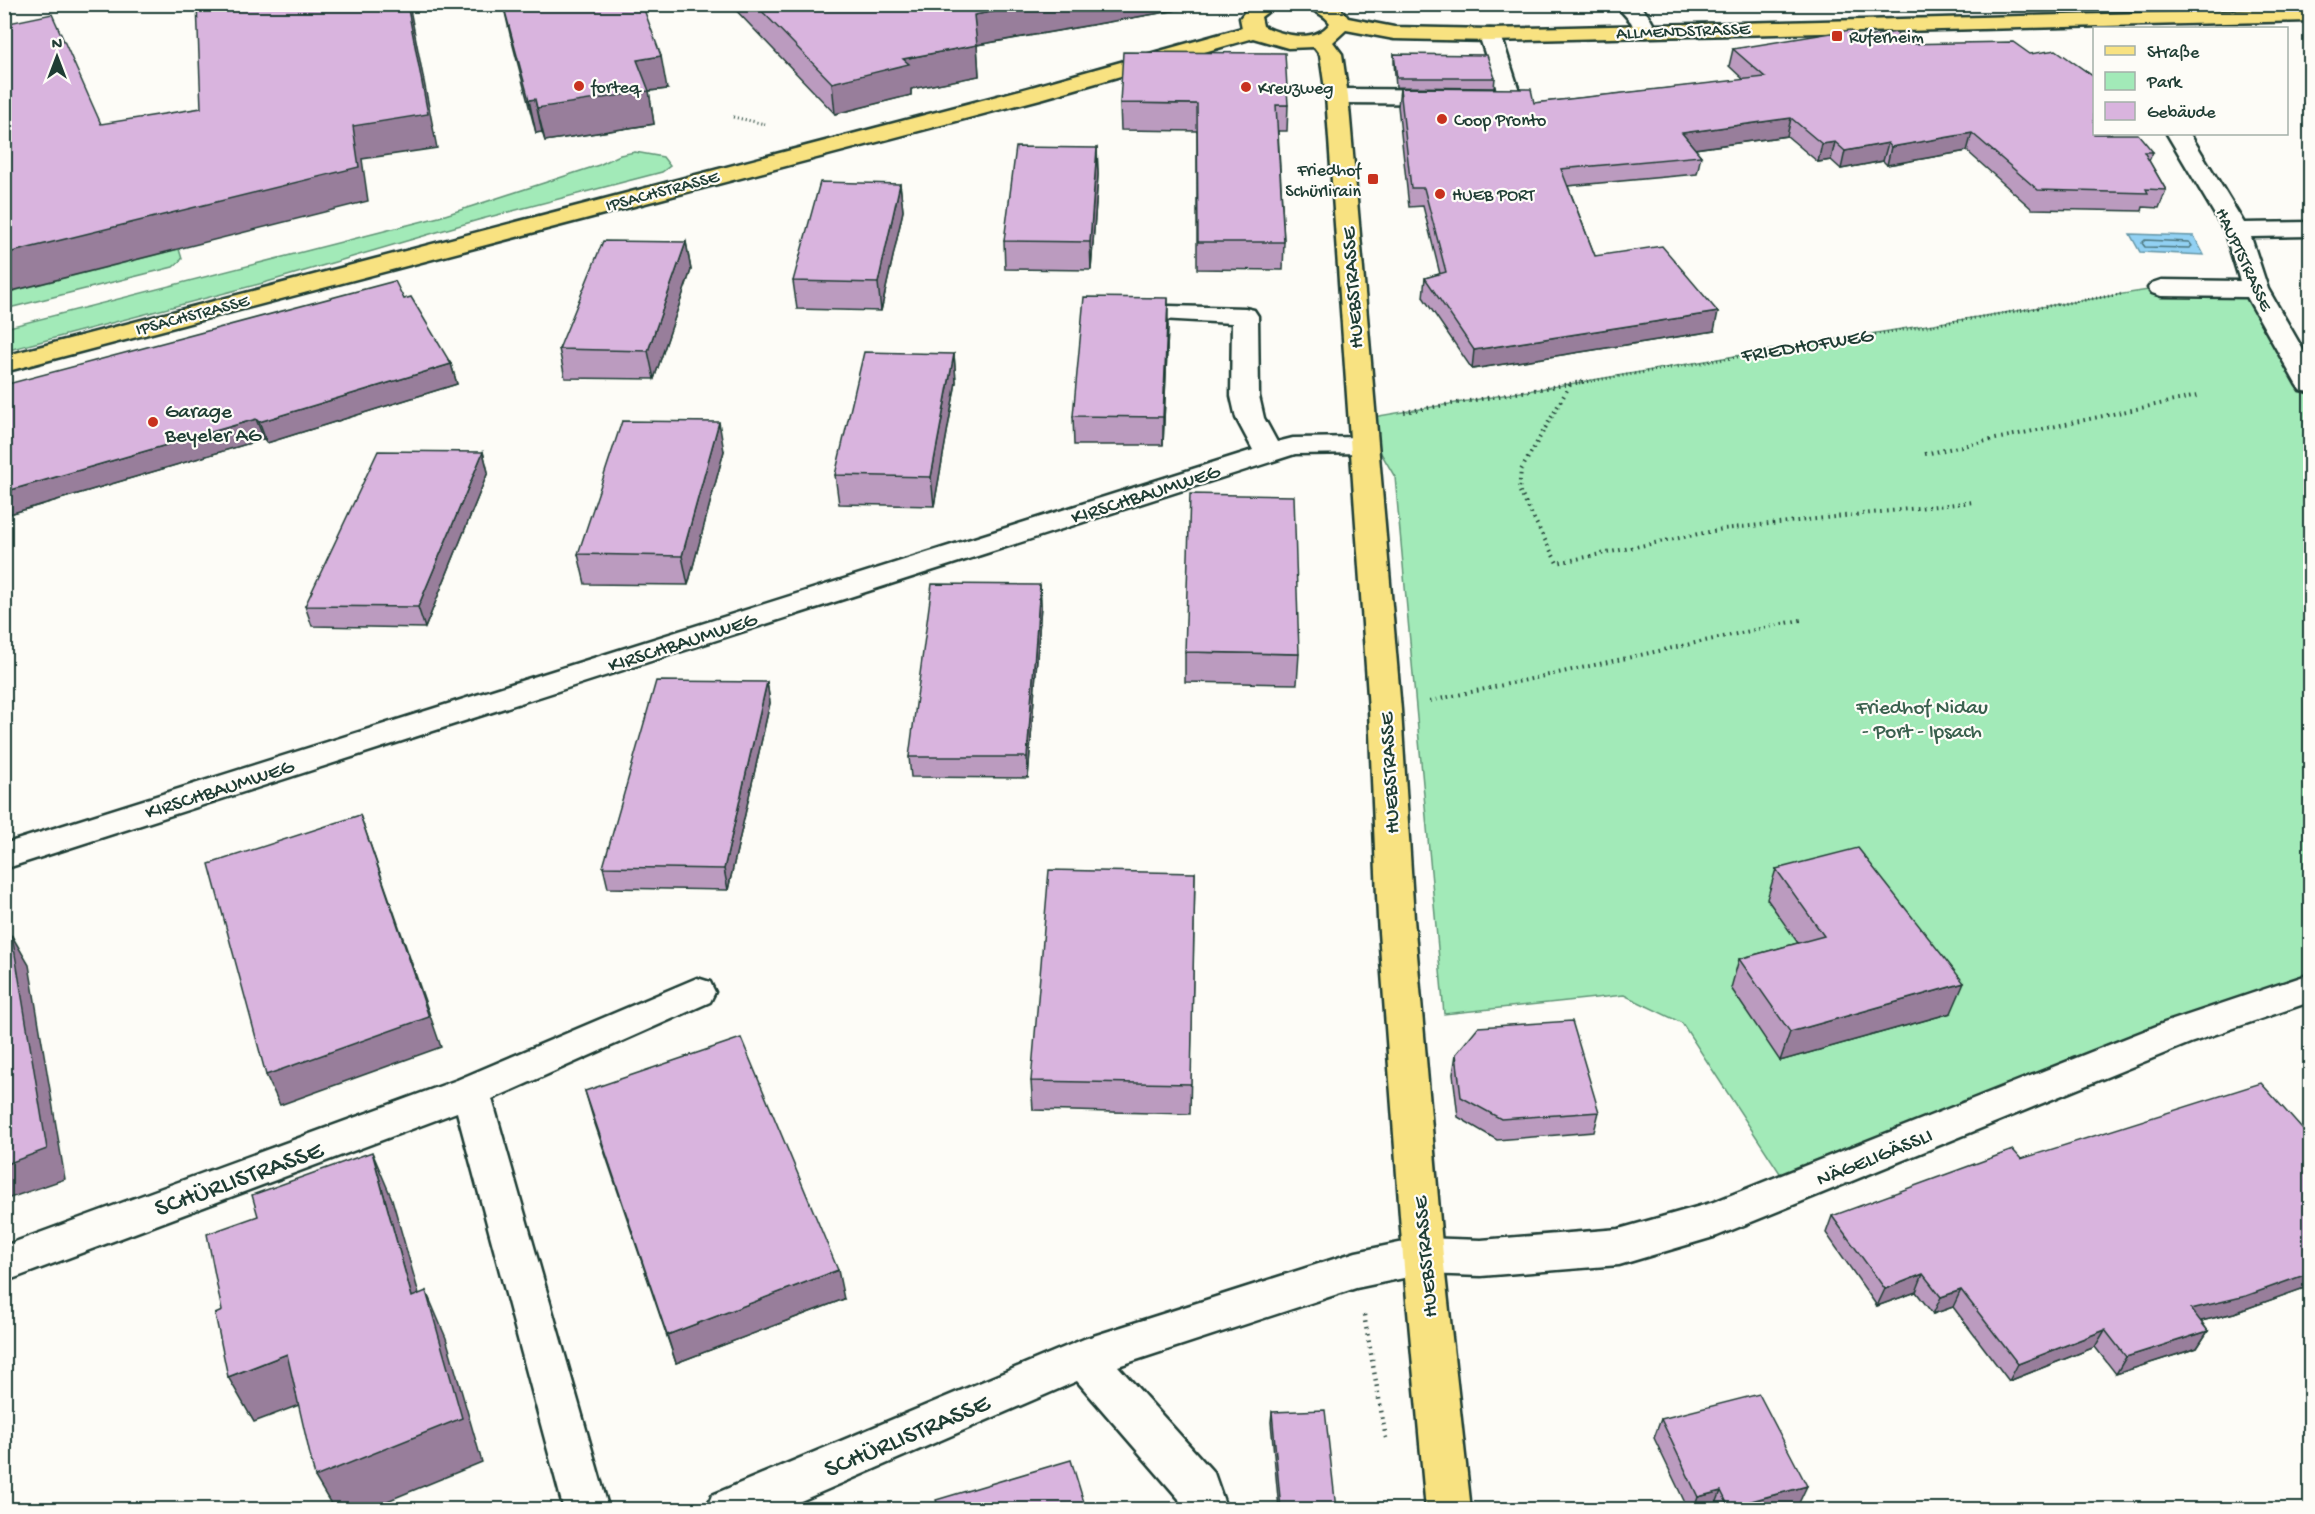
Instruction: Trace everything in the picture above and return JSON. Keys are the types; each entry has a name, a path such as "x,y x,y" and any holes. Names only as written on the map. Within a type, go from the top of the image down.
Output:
{"main road":[{"path":"1268,4 1252,14 1249,19 1250,26 1264,37 1291,42 1319,40 1338,30 1328,10"},
{"name":"ALLMENDSTRASSE","path":"1328,10 1394,33 1490,35 2119,24 2275,10 2310,15"},
{"name":"IPSACHSTRASSE","path":"4,364 1036,93 1255,31"},
{"name":"HUEBSTRASSE","path":"1319,40 1331,54 1337,96 1385,710 1396,919 1423,1256 1449,1509"}],"street":[{"path":"1624,4 1641,19 1646,31"},
{"path":"1337,96 1510,97 1490,35"},
{"name":"HAUPTSTRASSE","path":"2180,135 2236,230 2255,289 2307,370"},
{"path":"2236,230 2310,229"},
{"path":"2161,288 2255,289"},
{"path":"1169,314 1245,316 1245,396 1250,418 1269,454"},
{"name":"KIRSCHBAUMWEG","path":"4,857 1293,446 1362,432"},
{"name":"NÄGELIGÄSSLI","path":"1423,1256 1481,1258 1619,1247 1717,1219 2177,1033 2310,988"},
{"name":"SCHÜRLISTRASSE","path":"4,1264 471,1091 697,993"},
{"path":"471,1091 587,1509"},
{"name":"SCHÜRLISTRASSE","path":"728,1509 1084,1358 1356,1270 1423,1256"},
{"path":"1084,1358 1198,1488 1205,1509"}],"path":[{"name":"FRIEDHOFWEG","path":"1362,432 1570,384 2161,288"},
{"path":"1570,384 1521,470 1518,490 1557,564 1723,529 1974,502"},
{"path":"1925,454 2197,396"},
{"path":"1385,710 1805,619"},
{"path":"1356,1270 1387,1441"}],"green space":[{"path":"635,152 663,157 670,166 662,172 478,220 267,282 5,351 5,328 439,217 599,165 620,155"},
{"path":"179,249 182,259 173,267 5,309 5,293"},
{"name":"Friedhof Nidau - Port - Ipsach","path":"2161,288 2255,289 2310,384 2310,988 2177,1033 1791,1190 1682,1023 1624,995 1444,1014 1395,477 1361,419 1813,343"}],"water":[{"path":"2130,234 2194,236 2204,255 2140,252"}],"building":[{"path":"197,4 407,4 428,114 353,126 359,167 4,254 4,24 52,14 101,124 201,108"},
{"path":"503,4 642,4 661,56 637,60 649,91 537,108 535,99 529,100"},
{"path":"755,4 1034,4 974,15 977,45 903,59 909,64 832,83"},
{"path":"1850,30 1860,38 1897,32 1899,44 2013,42 2030,54 2056,50 2093,76 2093,135 2139,135 2153,152 2144,152 2166,190 2146,189 2148,193 2038,190 1972,133 1891,147 1888,143 1845,151 1835,142 1822,144 1791,118 1682,133 1701,156 1561,169 1595,256 1662,246 1718,312 1474,350 1425,278 1446,272 1424,188 1411,188 1400,88 1531,89 1534,103 1765,77 1733,49"},
{"path":"1123,52 1285,53 1288,105 1276,105 1284,242 1198,242 1197,104 1120,103"},
{"path":"1394,54 1487,55 1495,78 1397,78"},
{"path":"1016,147 1097,148 1090,242 1004,241"},
{"path":"820,182 900,184 878,283 793,281"},
{"path":"603,241 686,242 648,351 559,349"},
{"path":"395,281 404,299 411,297 451,364 259,422 256,419 4,492 4,385"},
{"path":"1084,297 1168,298 1163,417 1073,416"},
{"path":"864,352 954,354 931,477 835,475"},
{"path":"622,421 719,422 682,556 578,554"},
{"path":"378,451 483,452 418,607 305,606"},
{"path":"1190,494 1294,496 1299,654 1185,652"},
{"path":"932,584 1040,585 1027,757 909,757"},
{"path":"656,681 767,682 724,869 603,867"},
{"path":"360,815 429,1017 266,1075 209,864"},
{"path":"1858,848 1964,983 1790,1032 1739,959 1824,936 1776,869"},
{"path":"1049,870 1195,873 1191,1084 1031,1081"},
{"path":"12,936 47,1149 4,1165 4,938"},
{"path":"1572,1021 1599,1112 1501,1119 1461,1097 1456,1054 1478,1027"},
{"path":"741,1038 838,1270 667,1335 585,1091"},
{"path":"2261,1083 2310,1138 2310,1273 2246,1296 2191,1309 2208,1331 2126,1357 2105,1330 2018,1364 1961,1290 1941,1297 1923,1274 1885,1289 1832,1216 2013,1150 2021,1159"},
{"path":"372,1152 412,1297 426,1291 462,1418 315,1477 287,1354 228,1377 215,1314 222,1311 207,1234 258,1216 252,1195"},
{"path":"1759,1394 1807,1486 1729,1507 1721,1491 1698,1497 1661,1419"},
{"path":"1325,1410 1336,1509 1281,1509 1272,1412"},
{"path":"1071,1460 1086,1509 939,1509 936,1500"}],"place":[{"name":"Ruferheim","path":"1837,36"},
{"name":"forteq","path":"579,86"},
{"name":"Kreuzweg","path":"1246,87"},
{"name":"Coop Pronto","path":"1442,119"},
{"name":"Friedhof Schürlirain","path":"1373,179"},
{"name":"HUEB PORT","path":"1440,194"},
{"name":"Garage Beyeler AG","path":"153,422"}]}
